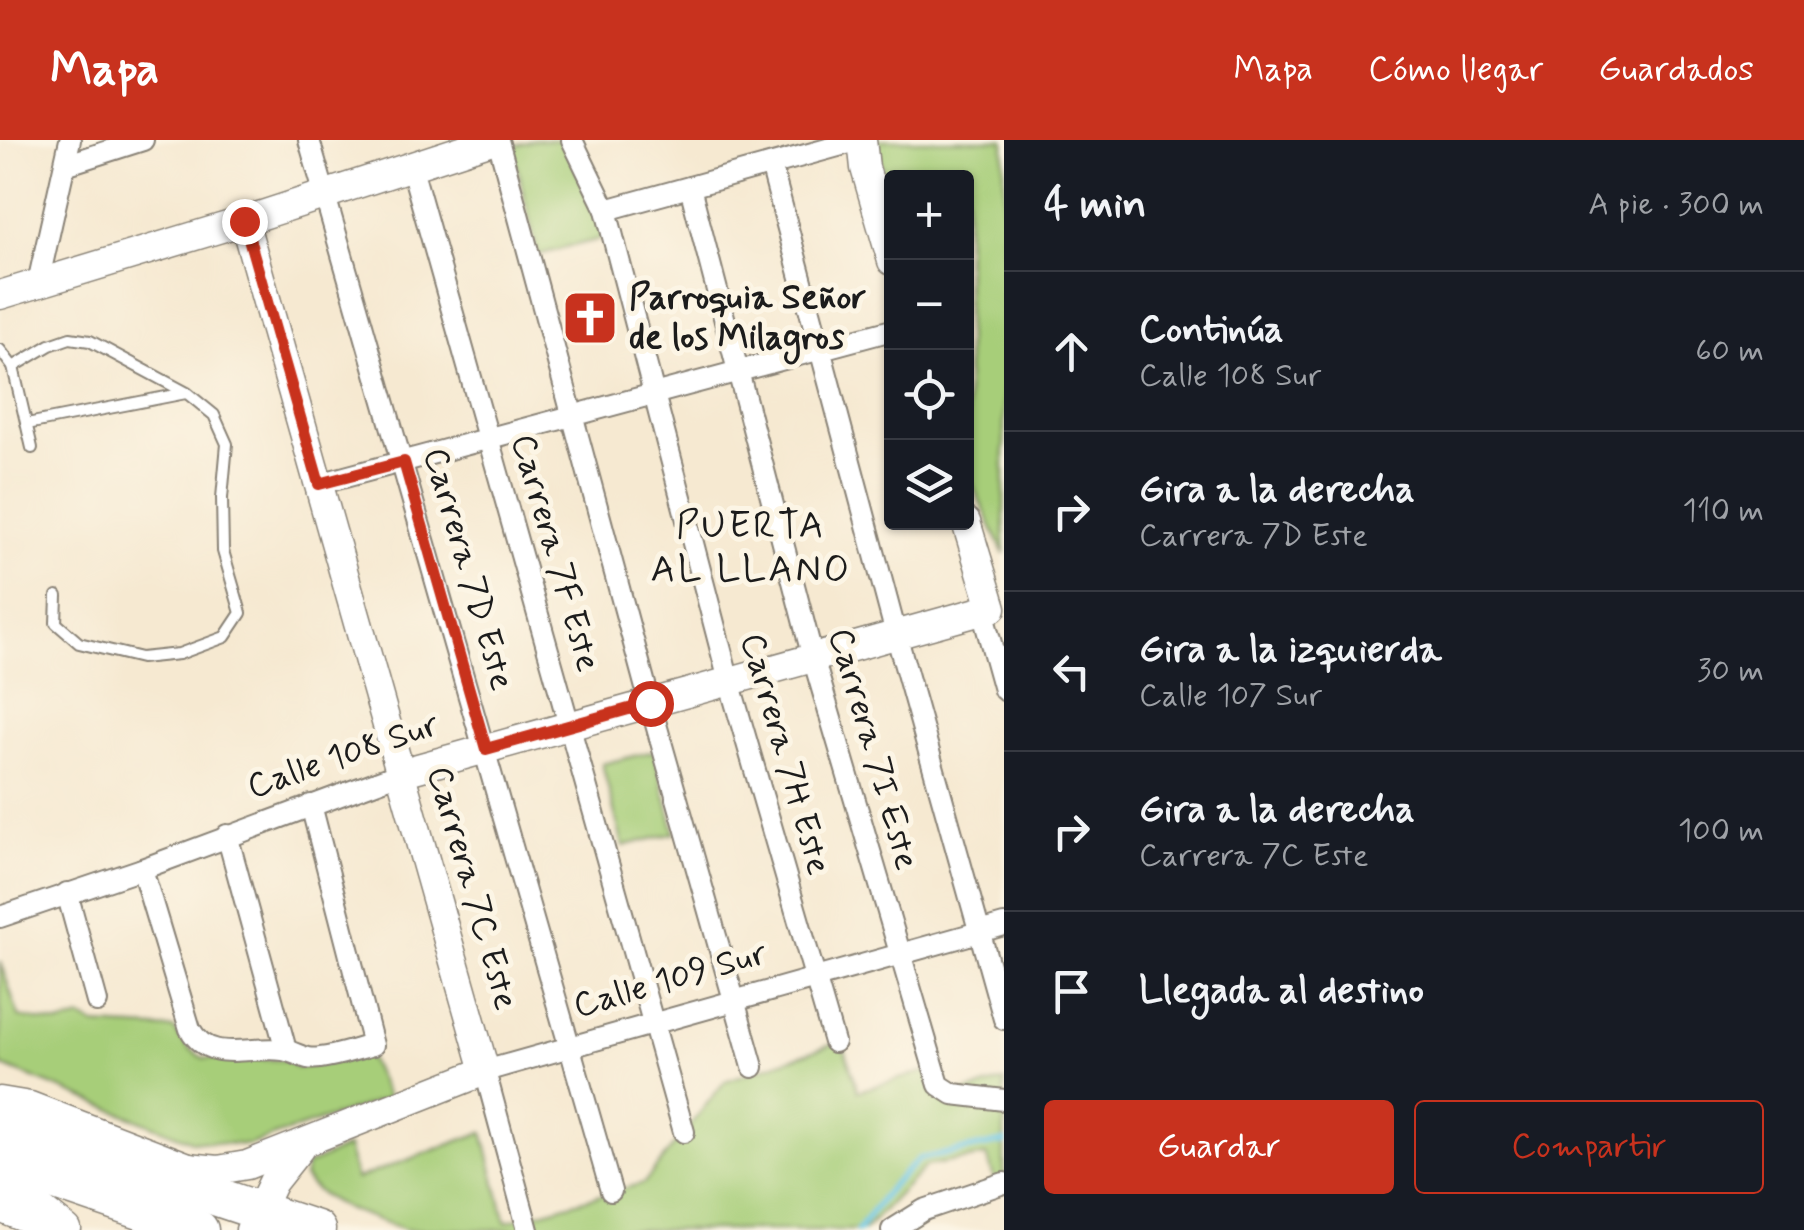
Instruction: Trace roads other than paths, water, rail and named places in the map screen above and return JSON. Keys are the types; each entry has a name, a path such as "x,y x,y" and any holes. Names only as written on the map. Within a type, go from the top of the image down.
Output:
{"highway":[{"path":"15,1115 254,1220 316,1230"},
{"path":"0,1162 199,1230"}],"street":[{"path":"38,283 70,140"},
{"path":"65,164 143,140"},
{"name":"Carrera 7D Este","path":"309,140 611,1191"},
{"path":"0,295 495,140 753,1067"},
{"name":"Carrera 7H Este","path":"572,140 606,210 730,681 834,1042"},
{"path":"606,210 861,140 865,168 892,260"},
{"name":"Carrera 7F Este","path":"411,165 684,1132"},
{"path":"771,165 1004,1019"},
{"name":"Carrera 7I Este","path":"690,187 812,658 939,1085 945,1091 1004,1100"},
{"name":"Carrera 7C Este","path":"244,221 528,1230"},
{"path":"319,484 884,332"},
{"path":"969,530 993,607 1004,690"},
{"name":"Calle 108 Sur","path":"0,917 400,773 993,607"},
{"path":"142,868 190,1029 198,1043 214,1050 286,1050 305,1059 374,1045 311,805"},
{"path":"227,835 286,1050"},
{"path":"68,893 97,1002"},
{"name":"Calle 109 Sur","path":"188,1168 218,1170 247,1165 485,1071 1004,924"},
{"path":"0,1088 15,1115"},
{"path":"0,1101 15,1115 188,1168 234,1188 254,1220"},
{"name":"Calle 109 Sur","path":"254,1220 272,1182 304,1144"},
{"path":"0,1176 67,1230"},
{"path":"892,1230 924,1210 1004,1183"},
{"path":"0,1208 54,1230"}],"lane":[{"path":"13,367 50,344 70,338 90,341 186,393 214,415 227,444 223,551 241,613 225,637 179,654 140,658 79,643 56,623 57,596"},
{"path":"0,350 13,367 32,448"},
{"path":"27,424 186,393"}],"waterway":[{"path":"858,1230 890,1187 919,1159 1004,1142"}],"place":[{"name":"Parroquia Señor de los Milagros","path":"590,318"}],"district":[{"name":"PUERTA AL LLANO","path":"751,548"}]}
